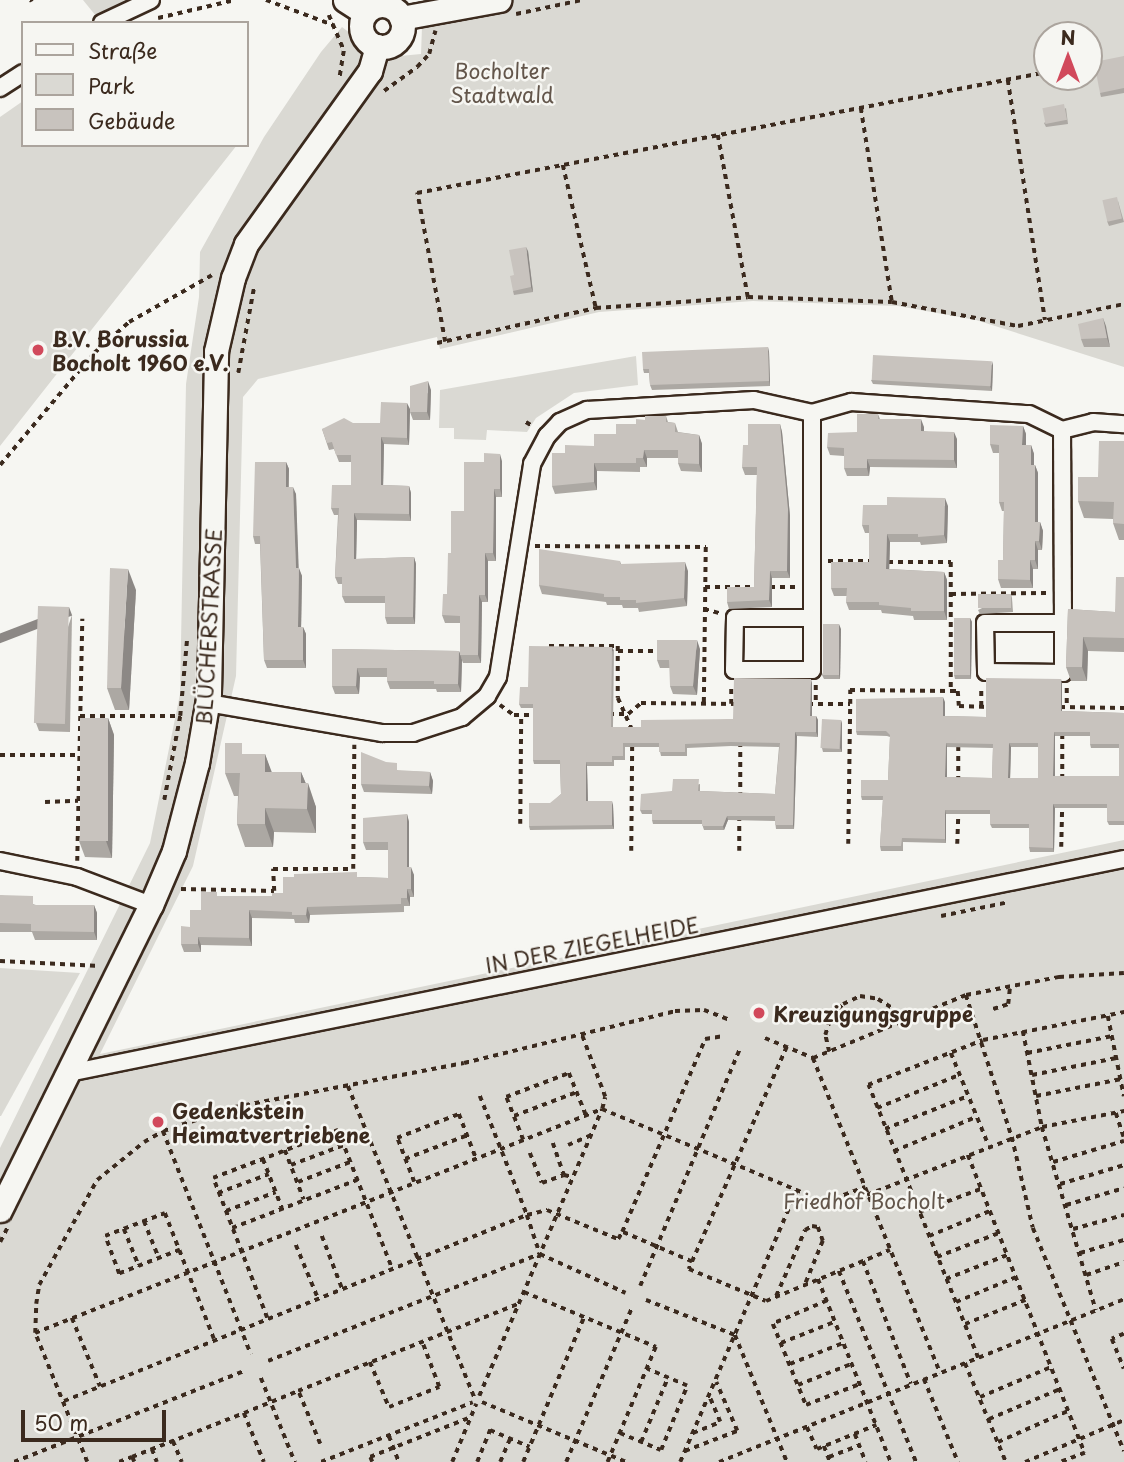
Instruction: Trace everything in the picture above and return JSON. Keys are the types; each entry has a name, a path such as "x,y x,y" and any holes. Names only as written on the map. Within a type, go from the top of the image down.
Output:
{"street":[{"path":"106,21 151,0"},
{"path":"345,0 365,13"},
{"path":"401,18 433,6 499,0"},
{"path":"383,5 390,6 401,18 402,29 396,41 377,46 366,40 362,34 360,27 365,13 383,5"},
{"name":"BLÜCHERSTRASSE","path":"0,1210 151,905 174,851 197,763 207,709 213,535 213,406 216,351 222,314 246,244 370,71 377,46"},
{"path":"0,88 21,74"},
{"path":"207,709 354,730 413,733 462,718 487,696 498,677 532,464 547,436 560,422 587,410 754,400 812,413 851,402 1029,414 1062,430 1093,422 1124,424"},
{"path":"812,413 812,618 811,670 734,670 735,618 812,618"},
{"path":"1062,430 1063,592 1063,623 1063,673 986,672 985,623 1063,623"},
{"name":"IN DER ZIEGELHEIDE","path":"69,1073 1124,859"},
{"path":"0,861 77,877 151,905"}],"path":[{"path":"157,18 235,0"},
{"path":"266,0 335,26 344,51 339,82"},
{"path":"379,94 417,67 429,54 436,35"},
{"path":"445,342 417,193 1033,75"},
{"path":"1008,80 1045,320"},
{"path":"861,108 892,302"},
{"path":"718,135 748,297"},
{"path":"563,165 596,308"},
{"path":"0,465 94,353 130,322 212,275"},
{"path":"237,375 255,284"},
{"path":"438,343 596,308 748,297 892,302 1018,326 1124,304"},
{"path":"518,546 706,547 704,704"},
{"path":"812,561 951,562 950,691"},
{"path":"705,587 812,587"},
{"path":"951,594 1063,592"},
{"path":"77,877 82,619"},
{"path":"163,802 180,716 187,638"},
{"path":"542,646 618,646 618,698 632,725 631,851"},
{"path":"618,651 656,651"},
{"path":"848,844 850,690 958,691 959,706 995,707"},
{"path":"487,696 514,715 548,715"},
{"path":"601,714 628,714 641,703 740,704"},
{"path":"803,704 850,704"},
{"path":"1049,707 1124,708"},
{"path":"80,716 180,716 207,709"},
{"path":"520,824 521,715"},
{"path":"1061,847 1063,721"},
{"path":"176,889 274,891 273,869 353,869 354,730"},
{"path":"958,789 959,734"},
{"path":"740,744 740,798"},
{"path":"0,755 79,755"},
{"path":"45,802 78,801"},
{"path":"957,844 958,803"},
{"path":"739,811 739,851"},
{"path":"0,961 105,967"},
{"path":"765,1038 813,1058 965,995 1059,977 1124,973"},
{"path":"993,1009 1008,1004 1010,986"},
{"path":"965,995 983,1040 1012,1138 1033,1228 1124,1451"},
{"path":"829,1052 825,1035 831,1016 843,1004 860,996 878,999 897,1011 901,1021"},
{"path":"87,1462 35,1333 39,1285 97,1180 144,1142 163,1131 235,1107 464,1063 675,1011 704,1010 730,1020"},
{"path":"978,1358 868,1085 983,1040 1124,1012"},
{"path":"1108,1015 1124,1096"},
{"path":"1023,1030 1042,1127 1096,1310"},
{"path":"452,1462 476,1400 602,1109 605,1097 581,1033"},
{"path":"64,1401 241,1328 543,1210 618,1239 705,1040 724,1036"},
{"path":"1027,1053 1112,1036"},
{"path":"787,1047 689,1269 766,1301 890,1250"},
{"path":"640,1286 740,1048"},
{"path":"950,1053 989,1146"},
{"path":"813,1058 940,1373"},
{"path":"1032,1075 1116,1058"},
{"path":"523,1140 506,1097 569,1073 586,1115"},
{"path":"877,1108 960,1075"},
{"path":"1036,1096 1121,1079"},
{"path":"348,1086 446,1332 476,1400"},
{"path":"514,1116 577,1093"},
{"path":"480,1096 540,1254"},
{"path":"885,1129 968,1096"},
{"path":"35,1333 602,1109 825,1202 865,1187"},
{"path":"867,1195 1042,1127 1124,1111"},
{"path":"1054,1162 1124,1139 1116,1113"},
{"path":"414,1182 397,1138 459,1114 476,1158"},
{"path":"894,1151 977,1117"},
{"path":"267,1318 213,1178 338,1130 392,1268"},
{"path":"163,1131 251,1354"},
{"path":"405,1159 467,1135"},
{"path":"568,1144 591,1135"},
{"path":"553,1143 564,1175"},
{"path":"291,1165 344,1145"},
{"path":"285,1150 304,1200"},
{"path":"530,1153 542,1183 564,1175 573,1177"},
{"path":"968,1155 1085,1453 1062,1462"},
{"path":"263,1159 282,1208"},
{"path":"298,1182 350,1162"},
{"path":"1060,1184 1124,1165"},
{"path":"218,1193 269,1174"},
{"path":"232,1228 357,1180"},
{"path":"1066,1205 1124,1188"},
{"path":"680,1462 796,1189"},
{"path":"919,1212 981,1189"},
{"path":"226,1212 276,1192"},
{"path":"929,1236 990,1212"},
{"path":"180,1250 119,1273 105,1236 165,1213 180,1250 214,1339"},
{"path":"1073,1229 1124,1215"},
{"path":"144,1221 159,1258"},
{"path":"776,1297 805,1230 812,1226 818,1227 823,1241 805,1285"},
{"path":"124,1229 139,1266"},
{"path":"622,1232 692,1262"},
{"path":"937,1257 999,1233"},
{"path":"321,1236 342,1288"},
{"path":"1080,1253 1124,1240"},
{"path":"296,1245 317,1298"},
{"path":"268,1361 540,1254 626,1293"},
{"path":"946,1279 1007,1255"},
{"path":"863,1261 911,1384"},
{"path":"1086,1275 1124,1262"},
{"path":"839,1271 916,1462"},
{"path":"956,1302 1016,1278"},
{"path":"818,1279 891,1462"},
{"path":"524,1292 656,1347 608,1462"},
{"path":"719,1462 1124,1298"},
{"path":"646,1300 736,1335 787,1462"},
{"path":"965,1325 1025,1300"},
{"path":"827,1301 773,1324 797,1385 806,1405 860,1384"},
{"path":"119,1462 133,1459 152,1449 520,1303"},
{"path":"566,1462 632,1307"},
{"path":"523,1462 584,1317"},
{"path":"72,1318 100,1386"},
{"path":"781,1343 835,1322"},
{"path":"1124,1334 1112,1339 1124,1369"},
{"path":"370,1362 389,1407 439,1387 422,1342"},
{"path":"789,1364 843,1343"},
{"path":"797,1385 851,1363"},
{"path":"965,1363 1006,1462"},
{"path":"980,1397 1051,1367"},
{"path":"621,1433 661,1450 687,1386 647,1369"},
{"path":"14,1462 244,1371"},
{"path":"641,1442 668,1377"},
{"path":"261,1378 295,1462"},
{"path":"925,1379 958,1462"},
{"path":"685,1451 737,1431 716,1381"},
{"path":"989,1419 1060,1389"},
{"path":"298,1391 320,1444"},
{"path":"693,1433 720,1422 709,1395"},
{"path":"324,1461 476,1400"},
{"path":"482,1402 626,1462"},
{"path":"998,1442 1068,1411"},
{"path":"244,1413 264,1462"},
{"path":"372,1462 370,1457 471,1417"},
{"path":"1025,1462 1124,1420"},
{"path":"807,1427 817,1449 876,1426"},
{"path":"477,1462 490,1430 530,1447"},
{"path":"855,1434 866,1462"},
{"path":"389,1436 399,1462"},
{"path":"500,1462 510,1438"},
{"path":"173,1441 182,1462"},
{"path":"824,1446 830,1460 860,1445"},
{"path":"152,1449 156,1462"}],"green space":[{"path":"83,0 128,0 96,16"},
{"path":"423,0 1124,0 1124,367 976,320 898,306 753,301 599,312 440,349 437,337 258,379 243,397 236,676 193,866 100,1054 1124,840 1124,1462 0,1462 0,1148 150,843 180,694 186,384 199,297 200,252 264,137 321,52 342,27 371,49 400,56 421,54"},
{"name":"B.V. Borussia Bocholt 1960 e.V.","path":"21,102 21,147 235,147 0,446 0,117"},
{"path":"636,356 638,385 574,393 536,418 527,432 487,430 486,440 454,439 454,428 439,428 440,390"},
{"path":"0,968 80,973 1,1116 0,1116"}],"building":[{"path":"1124,56 1124,88 1100,93 1103,91 1103,60"},
{"path":"1064,104 1067,120 1045,124 1042,108"},
{"path":"1117,197 1122,218 1107,222 1102,200"},
{"path":"526,247 531,287 513,291 510,276 514,275 509,250"},
{"path":"1103,318 1107,338 1081,339 1078,324"},
{"path":"768,347 769,381 650,385 649,369 643,369 642,352"},
{"path":"873,355 992,361 991,386 872,380"},
{"path":"428,381 427,412 410,412 410,386"},
{"path":"381,402 407,403 407,438 381,437 381,485 409,486 409,514 354,513 354,559 414,557 413,617 385,617 385,596 342,596 342,577 335,577 339,508 331,508 332,485 351,485 351,455 336,455 332,442 327,443 322,429 344,418 353,423 380,423"},
{"path":"857,414 878,414 878,419 921,419 921,431 954,432 954,460 867,459 867,468 844,468 844,448 827,447 828,433 857,432"},
{"path":"645,416 666,416 666,422 675,423 675,432 699,435 699,464 678,463 678,450 644,450 643,458 636,458 636,463 594,463 594,482 552,486 552,453 565,453 565,445 594,446 594,434 616,434 616,424 636,424 636,419 645,420"},
{"path":"748,424 780,424 788,509 787,571 770,571 769,600 727,602 727,587 754,587 757,467 742,467 743,445 748,445"},
{"path":"990,425 1023,426 1022,445 1031,445 1031,465 1035,465 1035,522 1040,522 1039,541 1035,541 1035,560 1030,560 1030,580 998,579 998,560 1003,560 1004,502 999,502 999,445 990,444"},
{"path":"1099,441 1124,441 1124,524 1113,523 1114,502 1078,501 1078,477 1098,477"},
{"path":"484,453 500,454 500,489 494,489 493,553 485,553 485,595 479,595 478,655 460,655 460,616 442,615 443,594 447,594 448,553 451,553 451,511 464,511 464,462 484,462"},
{"path":"255,462 286,462 286,487 293,487 296,568 299,568 298,627 303,627 303,660 264,660 260,536 253,536"},
{"path":"887,497 945,498 944,535 918,537 918,534 887,534 886,569 944,572 944,611 911,611 911,608 879,605 879,602 846,602 847,588 831,588 831,562 869,562 869,525 862,525 863,505 887,505"},
{"path":"539,549 620,561 620,564 685,562 684,598 636,603 636,600 620,600 620,597 604,597 604,594 539,585"},
{"path":"110,568 128,569 121,688 107,688"},
{"path":"1116,577 1124,577 1124,638 1083,637 1082,667 1066,667 1068,609 1115,612"},
{"path":"978,594 1011,594 1011,608 978,608"},
{"path":"38,606 69,607 65,724 34,723"},
{"path":"954,618 970,618 970,675 954,675"},
{"path":"823,624 839,624 839,675 823,675"},
{"path":"657,640 697,640 693,686 670,686 669,660 657,660"},
{"path":"529,646 612,647 611,727 641,727 641,720 733,719 734,678 811,679 810,716 816,716 816,732 795,732 793,825 775,825 775,816 727,816 723,826 702,826 702,820 652,820 652,810 640,810 641,794 672,791 673,779 699,779 698,791 775,794 780,743 730,742 685,744 685,752 659,752 659,743 623,743 623,756 612,756 612,762 586,762 586,801 612,801 612,825 529,826 529,803 550,803 561,794 560,760 533,760 533,704 519,704 520,687 528,687"},
{"path":"332,649 459,651 458,684 387,681 387,668 357,668 356,686 332,686"},
{"path":"986,678 1061,679 1061,711 1124,713 1124,821 1107,821 1107,804 1053,804 1053,848 1029,847 1029,824 990,824 990,810 945,810 945,839 902,838 901,846 880,846 883,796 861,796 861,780 888,780 890,735 886,731 856,731 856,699 943,697 943,716 986,717","holes":["1054,732 1090,732 1090,744 1119,744 1119,776 1053,776","946,743 993,744 992,778 945,777","1009,743 1038,743 1038,778 1008,778"]},
{"path":"80,718 108,718 108,841 80,841"},
{"path":"822,719 841,720 839,749 820,748"},
{"path":"225,743 242,743 242,754 265,754 265,772 301,772 301,783 308,783 307,809 265,808 265,824 237,824 240,773 225,773"},
{"path":"361,752 386,762 397,763 397,770 430,772 429,786 361,784"},
{"path":"407,814 407,867 411,867 411,889 407,889 407,898 401,898 401,904 307,907 306,915 249,910 249,938 198,937 198,944 181,944 181,926 190,927 190,910 201,910 201,892 217,892 217,896 272,896 272,893 283,893 283,877 294,877 294,874 357,872 357,877 388,878 388,842 363,842 363,818"},
{"path":"0,895 33,896 33,905 94,905 94,932 31,931 31,924 0,923"}],"place":[{"name":"B.V. Borussia Bocholt 1960 e.V.","path":"38,350"},
{"name":"Kreuzigungsgruppe","path":"759,1013"},
{"name":"Gedenkstein Heimatvertriebene","path":"158,1122"}],"park label":[{"name":"Bocholter Stadtwald","path":"502,82"},
{"name":"Friedhof Bocholt","path":"864,1200"}]}
